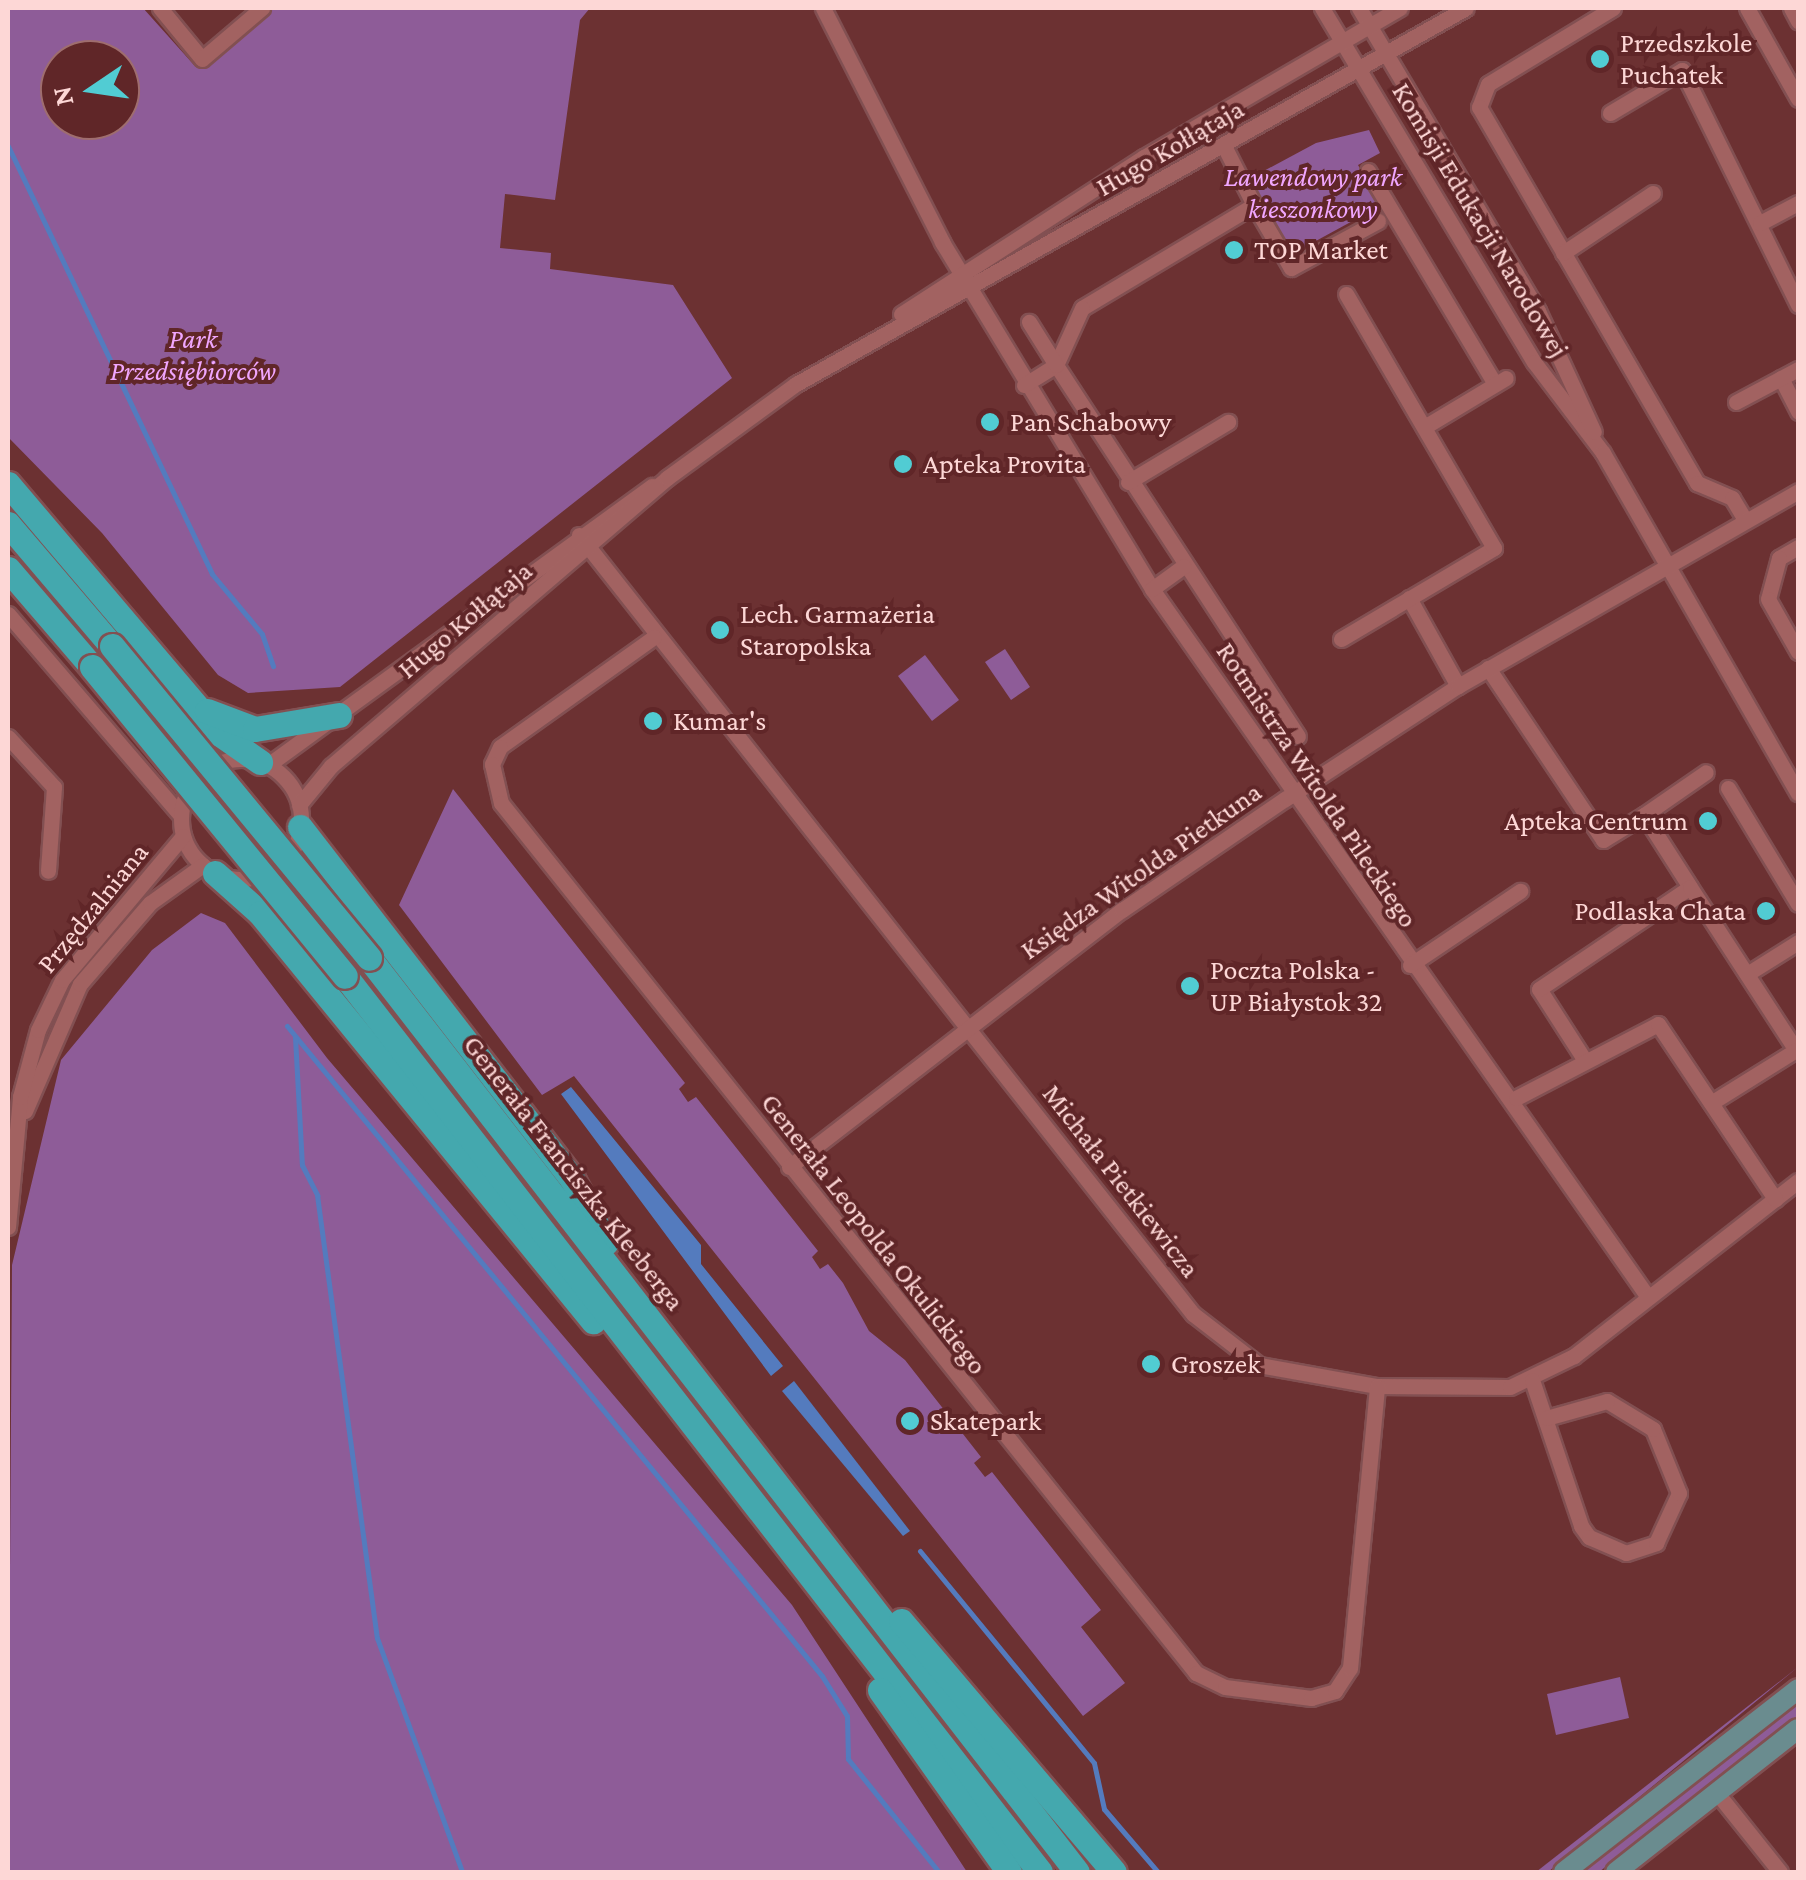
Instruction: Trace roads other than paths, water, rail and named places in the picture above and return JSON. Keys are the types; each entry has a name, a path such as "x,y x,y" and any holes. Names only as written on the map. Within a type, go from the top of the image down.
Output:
{"highway":[{"path":"8,484 198,706 264,764"},
{"name":"Generała Franciszka Kleeberga","path":"8,524 369,958 1078,1872"},
{"path":"8,569 345,976 1040,1872"},
{"path":"198,706 255,730 338,715"},
{"path":"299,816 572,1179 636,1300"},
{"path":"209,869 260,913 508,1229 684,1414"},
{"path":"833,1557 983,1710 1114,1872"},
{"path":"833,1607 932,1774 1009,1872"}],"main road":[{"path":"1564,1872 1798,1689"},
{"path":"1616,1872 1798,1729"}],"street":[{"path":"160,8 202,59 262,8"},
{"name":"Rotmistrza Witolda Pileckiego","path":"823,8 967,288 1152,589 1410,965 1648,1297"},
{"name":"Komisji Edukacji Narodowej","path":"1322,8 1524,345 1602,453 1798,793"},
{"name":"Komisji Edukacji Narodowej","path":"1359,8 1545,324 1602,453"},
{"name":"Hugo Kołłątaja","path":"264,764 338,715 579,535 893,322 958,271 1400,8"},
{"name":"Hugo Kołłątaja","path":"893,322 967,288 1466,8"},
{"path":"1612,8 1488,84 1479,107 1697,483 1732,498 1746,520"},
{"path":"1748,8 1798,99"},
{"path":"1791,8 1798,20"},
{"path":"1610,113 1682,70 1798,306"},
{"path":"1224,146 1291,268 1378,221"},
{"path":"1368,171 1501,381 1426,426"},
{"path":"1564,253 1653,193"},
{"path":"1760,223 1798,204"},
{"path":"1024,385 1056,365 1082,308 1254,205"},
{"path":"1340,639 1494,548 1346,294"},
{"path":"1029,322 1128,482 1298,736"},
{"path":"1736,402 1798,368"},
{"path":"1781,378 1798,412"},
{"path":"1128,482 1228,422"},
{"name":"Hugo Kołłątaja","path":"299,816 331,766 590,549 667,478"},
{"name":"Księdza Witolda Pietkuna","path":"789,1168 968,1027 1293,794 1458,686 1798,490"},
{"name":"Michała Pietkiewicza","path":"579,535 654,636 1212,1336 1284,1374 1463,1392 1532,1380 1775,1199 1796,1188"},
{"path":"1798,547 1780,558 1768,599 1798,652"},
{"path":"1152,589 1184,566"},
{"path":"1409,598 1458,686"},
{"path":"8,614 180,816 183,836 209,869 246,878 276,867 299,816 264,764 229,760 200,774 180,816"},
{"name":"Generała Leopolda Okulickiego","path":"654,636 500,747 493,783 789,1168 1168,1647 1225,1688 1311,1698 1335,1690 1350,1668 1377,1386"},
{"path":"1488,668 1603,840 1706,772"},
{"path":"8,736 54,786 48,870"},
{"path":"1728,788 1798,904"},
{"path":"1644,815 1796,1050 1711,1103"},
{"name":"Przędzalniana","path":"8,1227 29,1050 62,980 183,836"},
{"name":"Przędzalniana","path":"19,1129 47,1044 80,984 150,903 209,869"},
{"path":"1584,1060 1539,989 1690,888"},
{"path":"1410,965 1520,891"},
{"path":"1747,974 1798,942"},
{"path":"1516,1098 1584,1060 1610,1056 1658,1024 1775,1199"},
{"path":"1532,1380 1589,1537 1610,1552 1656,1543 1679,1493 1653,1429 1606,1402 1546,1418"},
{"path":"1716,1793 1780,1872"}],"water":[{"path":"571,1087 701,1245 701,1264 783,1366 771,1376 561,1094"},
{"path":"794,1381 910,1531 903,1536 782,1391"}],"waterway":[{"path":"8,146 212,574 262,634 273,666"},
{"path":"287,1026 822,1676 847,1716 848,1759 939,1872"},
{"path":"295,1037 302,1165 317,1195 377,1638 462,1872"},
{"path":"920,1551 1094,1763 1104,1809 1158,1872"}],"place":[{"name":"Przedszkole Puchatek","path":"1600,59"},
{"name":"TOP Market","path":"1234,250"},
{"name":"Pan Schabowy","path":"990,422"},
{"name":"Apteka Provita","path":"903,464"},
{"name":"Lech. Garmażeria Staropolska","path":"720,630"},
{"name":"Kumar's","path":"653,721"},
{"name":"Apteka Centrum","path":"1708,821"},
{"name":"Podlaska Chata","path":"1766,911"},
{"name":"Poczta Polska - UP Białystok 32","path":"1190,986"},
{"name":"Groszek","path":"1151,1364"},
{"name":"Skatepark","path":"910,1421"}],"park label":[{"name":"Lawendowy park kieszonkowy","path":"1313,193"},
{"name":"Park Przedsiębiorców","path":"193,355"}]}
